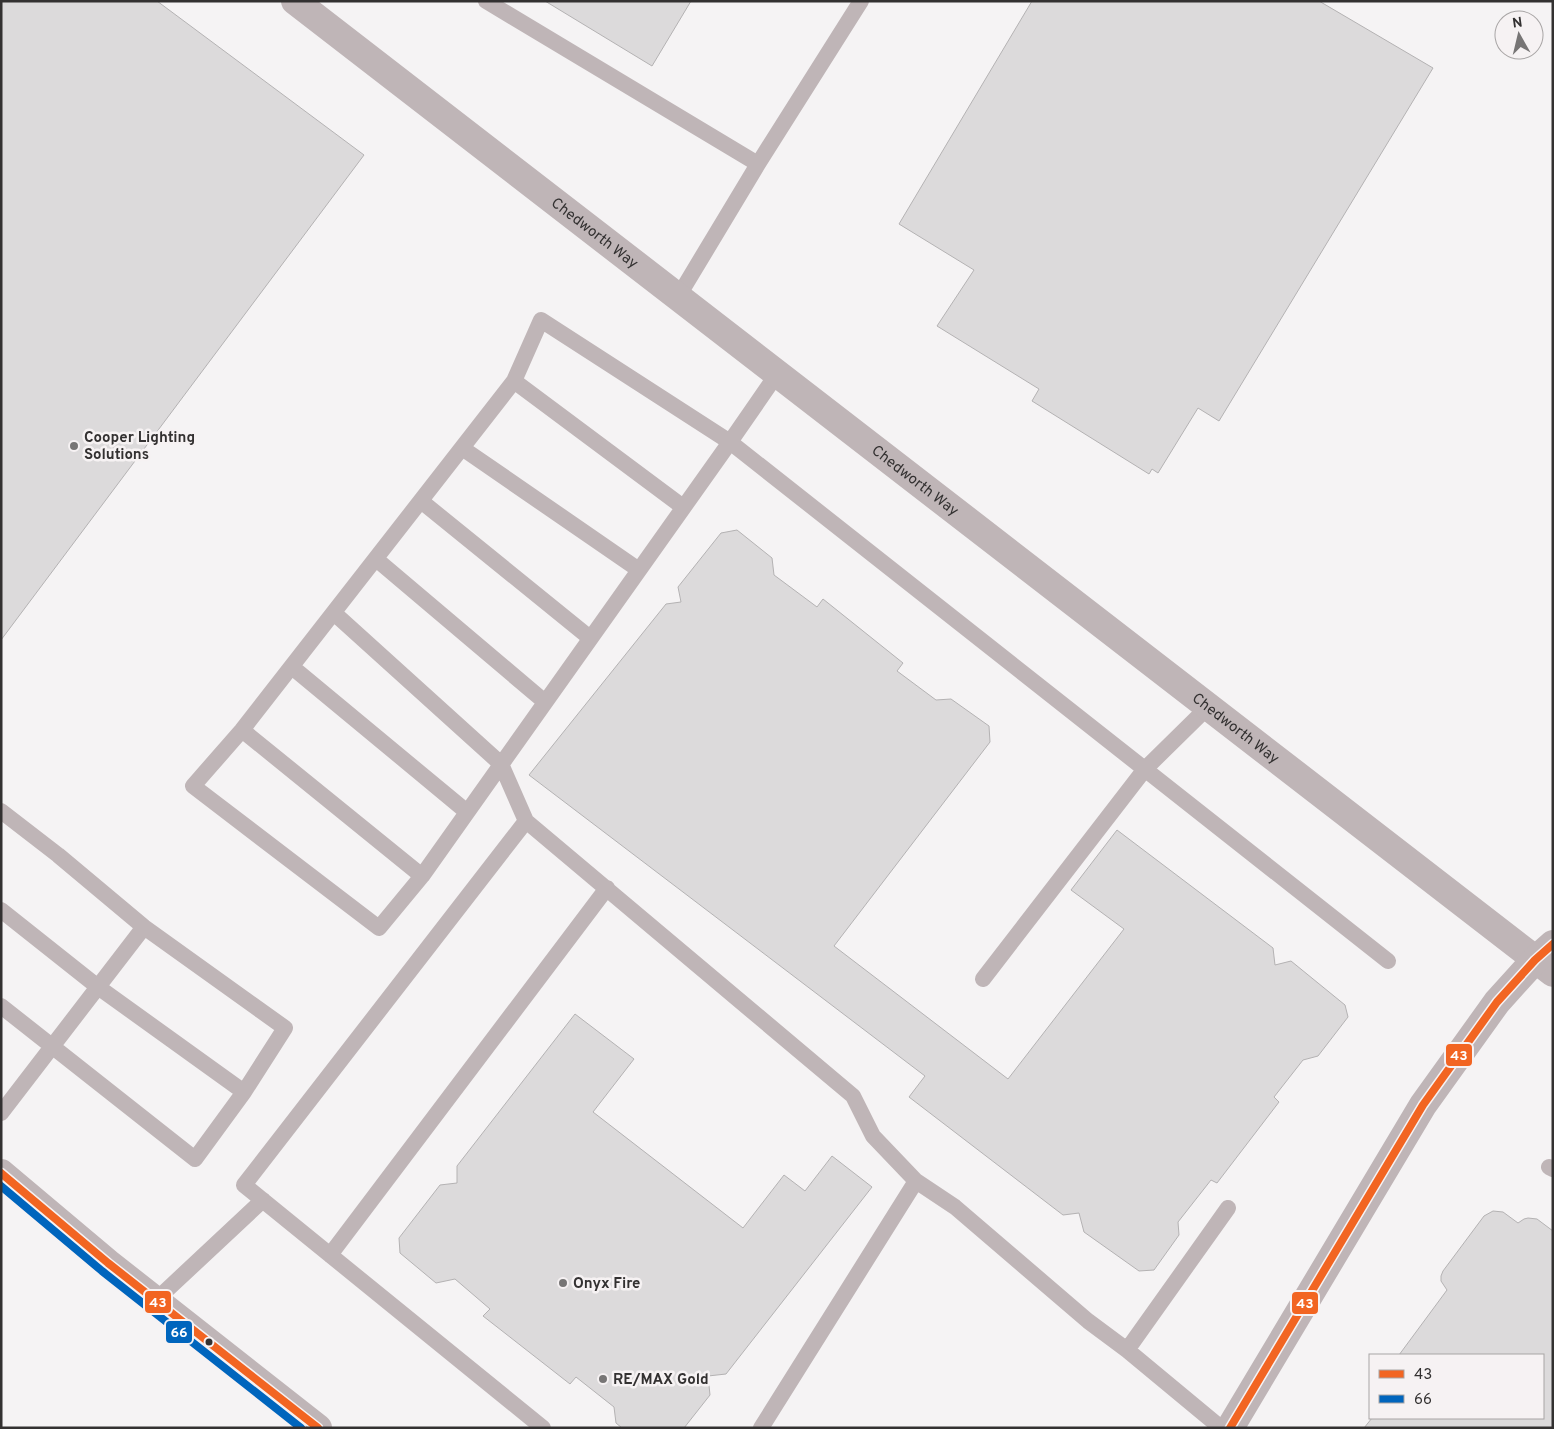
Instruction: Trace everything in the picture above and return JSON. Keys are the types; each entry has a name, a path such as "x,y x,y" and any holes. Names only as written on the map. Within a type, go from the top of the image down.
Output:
{"street":[{"name":"Chedworth Way","path":"294,1 1208,707 1547,959"},
{"path":"1230,1428 1423,1105 1497,1002 1547,959"},
{"path":"1,1173 156,1300 318,1428"}],"lane":[{"path":"486,1 758,164"},
{"path":"678,297 758,164 861,1"},
{"path":"777,374 730,442 422,876 379,928 193,786 242,730 292,667 514,381 541,320 730,442 1388,961"},
{"path":"514,381 683,508"},
{"path":"462,448 639,570"},
{"path":"421,501 590,638"},
{"path":"376,559 545,702"},
{"path":"334,612 501,764 526,821 853,1096 873,1136 916,1181 955,1207 1088,1321 1127,1350 1221,1428"},
{"path":"292,667 467,812"},
{"path":"983,979 1145,769 1208,707"},
{"path":"242,730 422,876"},
{"path":"1,812 58,855 144,927 285,1028 244,1092 195,1158 1,1006"},
{"path":"526,821 244,1185 543,1428"},
{"path":"330,1255 607,888"},
{"path":"1,910 98,987 244,1092"},
{"path":"1,1113 144,927"},
{"path":"760,1428 916,1181"},
{"path":"156,1300 263,1200"},
{"path":"1127,1350 1228,1208"}],"building":[{"name":"Cooper Lighting Solutions","path":"1,1 157,1 364,155 1,640"},
{"path":"545,1 691,1 652,66"},
{"path":"1032,1 1319,1 1433,68 1219,421 1198,408 1158,473 1152,469 1149,474 1032,401 1039,389 937,326 974,270 899,224"},
{"path":"737,530 772,558 774,575 817,607 823,599 903,663 897,671 936,700 951,699 989,726 990,742 834,946 1008,1079 1124,929 1071,890 1117,830 1273,948 1275,965 1291,961 1345,1005 1348,1017 1318,1056 1303,1060 1274,1097 1279,1102 1217,1183 1211,1180 1178,1222 1179,1235 1154,1270 1139,1271 1084,1232 1079,1213 1063,1215 909,1097 925,1076 529,775 666,604 681,602 678,587 721,533"},
{"path":"575,1014 634,1059 593,1112 743,1228 784,1175 805,1191 832,1156 872,1187 726,1374 708,1376 710,1395 684,1428 622,1428 616,1423 614,1407 576,1377 570,1384 483,1316 490,1309 455,1279 436,1283 400,1253 399,1238 440,1185 457,1183 457,1166"},
{"path":"1493,1211 1503,1212 1518,1223 1528,1218 1537,1219 1553,1231 1553,1428 1364,1428 1371,1419 1544,1419 1544,1354 1400,1354 1447,1290 1441,1281 1443,1271 1484,1216"}],"transit line":[{"name":"43","path":"1230,1428 1423,1105 1497,1002 1535,960 1553,944"},
{"name":"43","path":"1,1173 108,1263 318,1428"},
{"name":"66","path":"1,1186 102,1271 301,1428"}],"place":[{"name":"Cooper Lighting Solutions","path":"74,446"},
{"name":"Onyx Fire","path":"563,1283"},
{"name":"RE/MAX Gold","path":"603,1379"}]}
